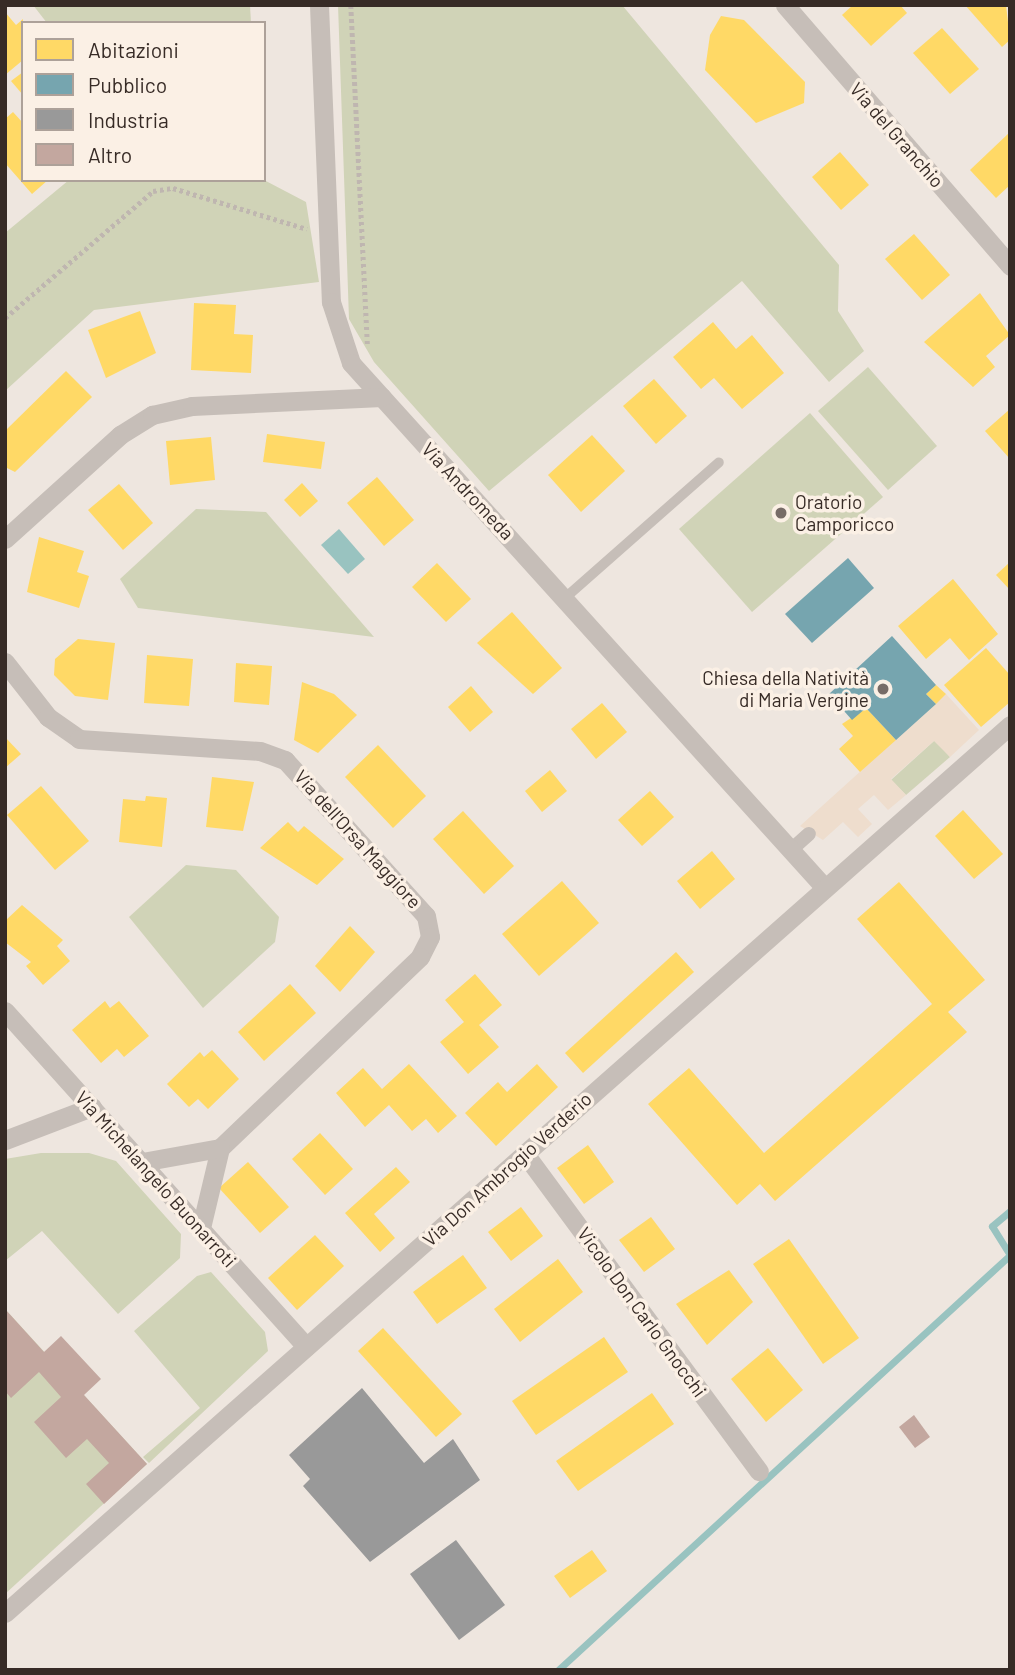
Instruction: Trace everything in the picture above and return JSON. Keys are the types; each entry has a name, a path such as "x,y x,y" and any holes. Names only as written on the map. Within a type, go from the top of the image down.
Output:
{"street":[{"name":"Via Andromeda","path":"319,5 331,302 339,339 356,369 825,888"},
{"name":"Via del Granchio","path":"785,5 1010,266"},
{"path":"5,539 120,435 160,412 382,397"},
{"name":"Via dell'Orsa Maggiore","path":"5,662 48,717 79,739 260,751 285,760 423,909 430,931 420,957 220,1148"},
{"name":"Via Don Ambrogio Verderio","path":"5,1613 1010,725"},
{"path":"791,850 809,834"},
{"name":"Via Michelangelo Buonarroti","path":"5,1011 306,1347"},
{"path":"5,1140 92,1107"},
{"path":"142,1162 220,1148 201,1228"},
{"name":"Vicolo Don Carlo Gnocchi","path":"525,1154 759,1471"}],"lane":[{"path":"565,598 719,462"}],"path":[{"path":"351,5 370,344 356,369"}],"green space":[{"path":"33,5 250,5 251,21 45,21"},
{"path":"338,5 622,5 839,265 838,311 864,351 829,382 742,281 489,491 374,362 349,319"},
{"path":"266,181 306,202 319,282 94,310 5,391 5,233 67,182"},
{"name":"Oratorio Camporicco","path":"868,367 937,446 888,490 818,411"},
{"name":"Oratorio Camporicco","path":"810,413 883,497 752,612 679,529"},
{"path":"196,509 266,512 374,637 138,608 120,579"},
{"path":"935,740 950,757 906,795 891,780"},
{"path":"186,865 236,870 279,917 275,942 203,1008 129,917"},
{"path":"41,1153 89,1153 116,1161 181,1234 180,1258 118,1314 42,1231 5,1261 5,1159"},
{"path":"211,1272 265,1332 268,1351 149,1463 143,1457 200,1408 134,1331 197,1276"},
{"path":"5,1309 147,1464 5,1594"}],"shaded area":[{"path":"946,694 979,730 950,757 934,741 891,779 906,795 888,810 874,795 858,809 872,824 858,837 843,822 823,840 800,826"}],"water":[{"path":"339,529 365,559 348,574 321,545"}],"building: Abitazioni":[{"path":"853,5 900,5 907,13 871,46 842,15"},
{"path":"965,5 1006,5 1010,40 1002,47"},
{"path":"5,12 16,25 23,21 21,62 5,75"},
{"path":"721,16 744,20 805,82 804,103 756,123 705,70 710,35"},
{"path":"942,28 979,69 950,94 913,53"},
{"path":"21,74 21,93 11,81"},
{"path":"13,112 21,121 21,181 5,163 5,119"},
{"path":"1010,132 1010,185 996,198 970,170"},
{"path":"840,152 869,185 841,210 812,177"},
{"path":"22,182 46,182 32,194"},
{"path":"914,234 950,275 922,300 885,259"},
{"path":"980,293 1010,335 986,356 995,367 973,387 924,342"},
{"path":"194,303 236,305 234,334 253,335 251,373 191,370"},
{"path":"140,311 156,353 106,378 88,330"},
{"path":"713,322 736,349 752,335 784,373 742,409 714,378 701,389 673,357"},
{"path":"66,371 92,397 15,472 5,467 5,431"},
{"path":"654,379 687,416 656,444 623,406"},
{"path":"1010,409 1010,459 985,431"},
{"path":"267,434 325,442 321,469 263,462"},
{"path":"592,435 625,471 581,512 548,475"},
{"path":"211,437 215,480 170,485 166,441"},
{"path":"377,477 414,520 384,546 347,503"},
{"path":"302,483 318,501 300,517 284,500"},
{"path":"119,484 153,523 123,550 88,510"},
{"path":"39,537 84,551 77,572 89,576 79,608 27,592"},
{"path":"1010,562 1010,590 996,575"},
{"path":"437,563 471,599 446,622 412,587"},
{"path":"953,579 998,634 969,660 950,638 926,659 898,626"},
{"path":"512,612 562,668 533,694 477,643"},
{"path":"78,639 115,643 108,700 75,696 54,675 55,659"},
{"path":"986,648 1010,675 1010,702 981,727 944,685"},
{"path":"147,655 193,659 189,706 144,703"},
{"path":"236,663 272,666 269,705 234,702"},
{"path":"302,682 334,694 357,715 318,753 294,740"},
{"path":"936,685 946,694 936,704 926,694"},
{"path":"471,686 493,712 470,732 448,707"},
{"path":"602,703 627,732 596,759 571,729"},
{"path":"866,708 896,740 860,772 839,749 853,736 842,724"},
{"path":"5,737 21,754 5,768"},
{"path":"378,745 426,796 393,828 345,777"},
{"path":"550,770 567,791 542,812 525,791"},
{"path":"212,777 254,782 243,831 206,827"},
{"path":"41,786 89,841 55,870 7,815"},
{"path":"650,791 674,817 642,846 618,820"},
{"path":"146,796 167,798 162,847 119,842 123,799 145,801"},
{"path":"963,810 1003,854 974,879 935,836"},
{"path":"463,811 514,866 484,894 433,839"},
{"path":"288,822 298,832 304,826 344,859 317,885 260,848"},
{"path":"712,851 735,879 700,909 677,881"},
{"path":"562,881 599,923 539,976 502,934"},
{"path":"899,882 985,980 948,1012 967,1032 775,1201 760,1184 737,1205 648,1104 689,1068 764,1153 932,1004 857,919"},
{"path":"22,905 63,940 57,946 70,961 43,985 26,966 31,962 5,942 5,921"},
{"path":"350,926 375,952 340,992 315,966"},
{"path":"676,952 694,972 583,1073 565,1053"},
{"path":"475,974 502,1005 479,1025 499,1047 468,1074 440,1042 464,1022 445,1000"},
{"path":"290,984 316,1013 264,1061 238,1032"},
{"path":"105,1001 110,1008 119,1001 149,1036 124,1057 117,1049 101,1063 72,1030"},
{"path":"212,1050 239,1079 208,1109 198,1099 189,1107 167,1084 200,1052 204,1057"},
{"path":"409,1064 457,1116 438,1133 426,1119 412,1131 389,1105 365,1127 336,1093 363,1068 382,1089"},
{"path":"537,1064 558,1087 496,1146 465,1113 498,1082 507,1092"},
{"path":"320,1133 353,1169 325,1195 292,1159"},
{"path":"588,1145 614,1182 584,1204 557,1168"},
{"path":"248,1162 289,1207 260,1233 219,1188"},
{"path":"396,1167 410,1182 374,1214 395,1238 380,1252 345,1213"},
{"path":"521,1207 543,1236 511,1261 488,1232"},
{"path":"651,1217 675,1249 644,1272 619,1240"},
{"path":"315,1235 344,1266 297,1310 268,1278"},
{"path":"789,1239 859,1338 823,1364 753,1264"},
{"path":"463,1255 487,1288 437,1324 413,1292"},
{"path":"558,1259 583,1292 520,1342 494,1309"},
{"path":"729,1270 753,1302 707,1345 676,1304"},
{"path":"383,1328 462,1414 436,1437 358,1351"},
{"path":"604,1337 628,1372 536,1435 512,1401"},
{"path":"768,1348 803,1390 766,1422 731,1379"},
{"path":"652,1393 674,1424 578,1491 556,1461"},
{"path":"592,1550 607,1571 570,1598 554,1576"}],"building: Pubblico":[{"path":"848,558 874,588 812,643 785,614"},
{"name":"Chiesa della Natività di Maria Vergine","path":"892,636 936,685 926,694 936,704 896,740 866,708 852,720 829,694"}],"building: Industria":[{"path":"362,1388 424,1463 453,1439 480,1480 370,1562 303,1486 310,1479 289,1455"},
{"path":"456,1540 505,1605 459,1640 410,1574"}],"building: Altro":[{"path":"5,1309 44,1352 61,1336 101,1379 84,1395 147,1464 104,1504 86,1484 109,1463 87,1439 66,1458 34,1422 61,1397 39,1372 11,1398 5,1391"},
{"path":"914,1415 930,1437 915,1448 899,1427"}],"waterway":[{"path":"558,1670 1010,1255 992,1226 1010,1211"}],"place":[{"name":"Oratorio Camporicco","path":"781,513"},
{"name":"Chiesa della Natività di Maria Vergine","path":"883,689"}]}
